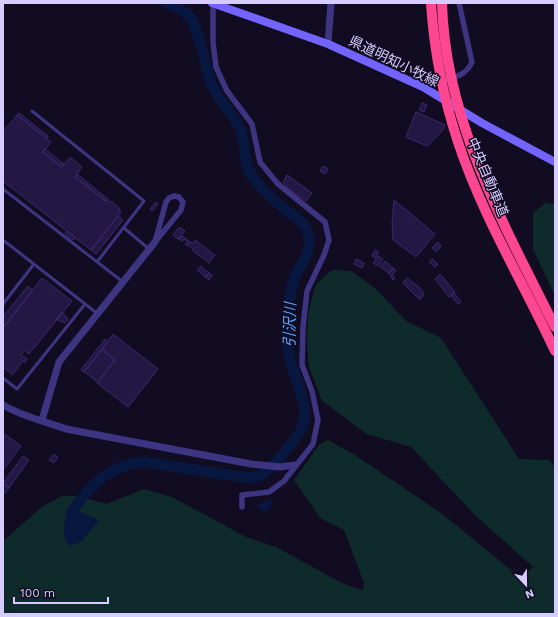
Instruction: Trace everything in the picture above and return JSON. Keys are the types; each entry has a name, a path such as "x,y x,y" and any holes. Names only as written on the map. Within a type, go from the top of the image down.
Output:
{"highway":[{"name":"中央自動車道","path":"431,3 436,50 442,83 458,143 481,200 555,351"},
{"name":"中央自動車道","path":"442,3 446,57 472,150 491,196 555,327"}],"main road":[{"name":"県道明知小牧線","path":"213,3 328,44 423,87 482,123 555,162"}],"street":[{"path":"213,3 213,42 216,67 227,91 252,124 260,162 278,184 325,222 329,240 324,255 306,291 303,327 302,366 312,391 318,420 313,444 295,465 284,481 269,492 242,495 242,507"},
{"path":"328,44 331,3"},
{"path":"423,87 429,83 463,74 468,70 472,62 459,3"},
{"path":"42,420 59,362 181,210 183,202 179,197 169,198 166,202 155,242"},
{"path":"3,405 30,418 42,420 66,429 251,464 280,467 295,465"}],"lane":[{"path":"32,111 144,201 96,262"},
{"path":"3,189 123,282"},
{"path":"124,228 150,249"},
{"path":"3,240 98,314"},
{"path":"3,304 34,264"},
{"path":"3,378 17,388 85,304"}],"green space":[{"path":"545,203 555,204 555,296 533,249 533,213"},
{"path":"332,270 351,271 375,288 406,321 441,338 519,459 549,460 555,467 555,614 3,614 3,541 43,506 62,496 78,496 107,504 144,489 172,497 246,537 276,547 344,584 363,590 364,583 344,530 320,518 294,480 319,445 328,440 355,455 441,513 520,577 533,567 475,515 411,447 367,434 322,401 309,367 307,343 308,313 316,284"}],"water":[{"path":"270,499 273,502 268,511 264,512 258,508 258,504"},
{"path":"67,507 99,520 82,541 71,546 67,543 64,534"}],"building":[{"path":"422,103 427,105 424,112 419,110"},
{"path":"416,112 445,125 443,130 427,146 406,137"},
{"path":"19,113 48,136 47,139 17,115"},
{"path":"17,115 51,142 43,152 62,167 70,157 82,167 75,177 109,203 111,201 120,209 119,211 121,212 91,250 3,181 3,132"},
{"path":"45,149 64,164 62,167 43,152"},
{"path":"323,166 328,169 325,174 320,171"},
{"path":"77,174 109,200 107,202 75,177"},
{"path":"287,175 312,193 306,201 289,189 283,182"},
{"path":"394,200 435,234 416,257 393,240 392,223"},
{"path":"156,202 158,204 152,211 150,209"},
{"path":"118,216 123,220 96,254 91,250"},
{"path":"179,227 185,231 178,239 173,235"},
{"path":"67,231 75,238 73,240 65,234"},
{"path":"182,236 193,244 195,240 215,255 209,263 193,251 194,249 185,244 189,243 184,239 182,241 179,239"},
{"path":"438,242 441,246 436,252 432,248"},
{"path":"375,250 379,252 375,258 372,256"},
{"path":"378,256 383,259 378,266 373,263"},
{"path":"356,259 364,263 362,268 354,264"},
{"path":"432,259 438,264 435,267 429,262"},
{"path":"385,261 393,268 389,273 380,267"},
{"path":"201,266 209,273 206,277 197,270"},
{"path":"393,268 396,270 392,276 395,278 393,280 389,273"},
{"path":"209,273 212,275 209,280 204,276 206,277"},
{"path":"440,274 455,292 449,297 435,279"},
{"path":"42,278 72,301 29,354 25,350 21,355 27,359 25,363 23,361 12,375 3,367 3,328"},
{"path":"407,278 419,287 424,294 420,300 403,283"},
{"path":"28,286 33,290 3,328 3,317"},
{"path":"454,293 461,302 458,304 451,296"},
{"path":"62,312 68,319 65,323 56,319"},
{"path":"113,334 158,369 128,407 97,383 115,360 102,349"},
{"path":"105,339 108,342 84,372 81,370"},
{"path":"102,349 115,360 98,382 84,372"},
{"path":"3,433 21,446 3,470"},
{"path":"54,454 58,457 54,463 49,460"},
{"path":"23,456 29,460 9,488 3,483"},
{"path":"3,483 9,488 4,494 3,493"}],"waterway":[{"name":"引沢川","path":"73,510 87,492 103,477 112,471 132,464 144,462 250,478 259,476 271,467 290,445 300,432 304,418 302,398 289,357 287,326 291,290 295,276 309,249 307,230 299,220 270,196 254,179 246,161 241,130 214,90 211,83 194,23 185,12 167,3"}]}
